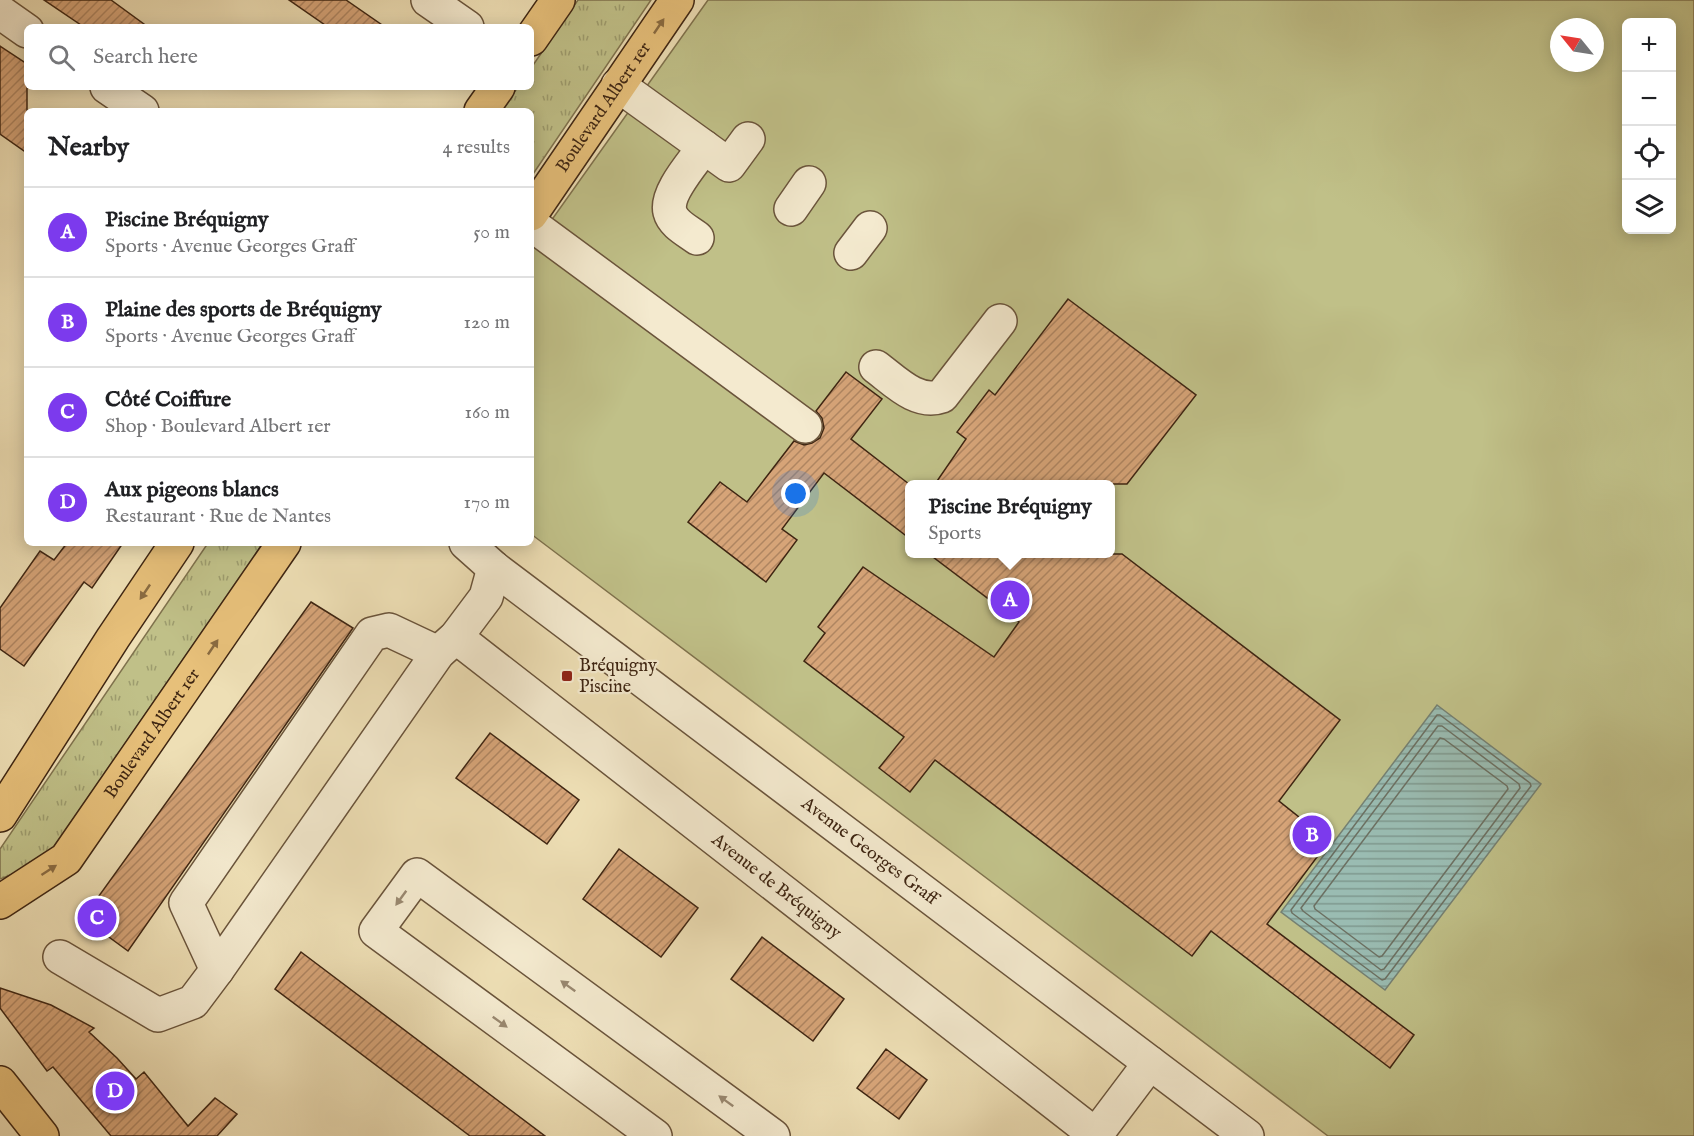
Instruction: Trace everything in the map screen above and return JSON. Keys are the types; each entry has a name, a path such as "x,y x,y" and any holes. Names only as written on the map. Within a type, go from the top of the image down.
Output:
{"main road":[{"path":"534,35 558,0"},
{"name":"Boulevard Albert 1er","path":"534,210 677,0"},
{"path":"483,108 496,90"},
{"path":"0,815 175,546"},
{"name":"Boulevard Albert 1er","path":"0,902 66,859 282,546"},
{"path":"0,794 29,770"},
{"path":"0,1083 42,1136"}],"street":[{"path":"428,0 463,24"},
{"path":"0,12 24,29"},
{"path":"618,85 729,165 748,139"},
{"path":"111,90 138,108"},
{"path":"697,238 673,219 670,200 674,190 704,147"},
{"path":"534,226 805,426"},
{"path":"876,367 915,395 924,399 934,399 942,396 1000,321"},
{"name":"Avenue Georges Graff","path":"455,546 494,568"},
{"name":"Avenue Georges Graff","path":"469,546 494,568 1247,1136"},
{"path":"60,957 158,1015 193,1002 447,645 486,597 494,568"},
{"name":"Avenue de Bréquigny","path":"217,970 186,903 372,634 389,630 447,645 1096,1136"},
{"path":"654,1136 376,931 417,875 773,1136"},
{"path":"1096,1136 1150,1063"}],"green space":[{"path":"578,0 651,0 534,173 534,108 503,108 516,90 534,90 534,64"},
{"path":"708,0 1694,0 1694,1136 1328,1136 534,536 534,245"},
{"path":"206,546 261,546 54,847 23,870 0,879 0,849"}],"water":[{"path":"1437,705 1541,784 1385,990 1281,912"}],"building":[{"path":"44,0 111,0 144,24 80,24"},
{"path":"289,0 346,0 381,24 324,24"},
{"path":"0,46 24,62 24,90 27,90 27,108 24,108 24,151 0,134"},
{"path":"1068,299 1196,395 1127,484 1115,484 1115,480 938,480 966,439 957,432 989,390 995,395"},
{"path":"846,372 882,399 851,439 905,481 905,535 824,473 782,529 797,540 766,582 688,522 720,482 747,502 794,441 804,445 820,438 824,428 822,418 816,411"},
{"path":"65,546 121,546 92,588 84,582 24,666 0,649 0,608 40,551 54,560"},
{"path":"1115,554 1122,554 1340,720 1279,801 1329,841 1267,924 1414,1035 1390,1068 1211,931 1192,956 935,760 910,792 879,768 904,737 804,661 825,633 818,627 863,567 994,657 1019,622 934,558 1115,558"},
{"path":"311,602 353,628 128,951 83,918"},
{"path":"490,733 579,800 547,844 456,778"},
{"path":"619,849 698,908 661,957 583,899"},
{"path":"762,937 844,999 813,1041 731,979"},
{"path":"301,952 545,1136 470,1136 275,989"},
{"path":"0,988 51,1005 94,1028 89,1032 136,1079 144,1072 188,1126 215,1098 237,1114 217,1136 111,1136 53,1067 47,1071 0,1008"},
{"path":"886,1049 927,1080 899,1119 857,1088"}],"place":[{"name":"Piscine Bréquigny","path":"1010,600"},
{"name":"Bréquigny Piscine","path":"567,676"},
{"name":"Plaine des sports de Bréquigny","path":"1312,835"},
{"name":"Côté Coiffure","path":"97,918"},
{"name":"Aux pigeons blancs","path":"115,1091"}]}
